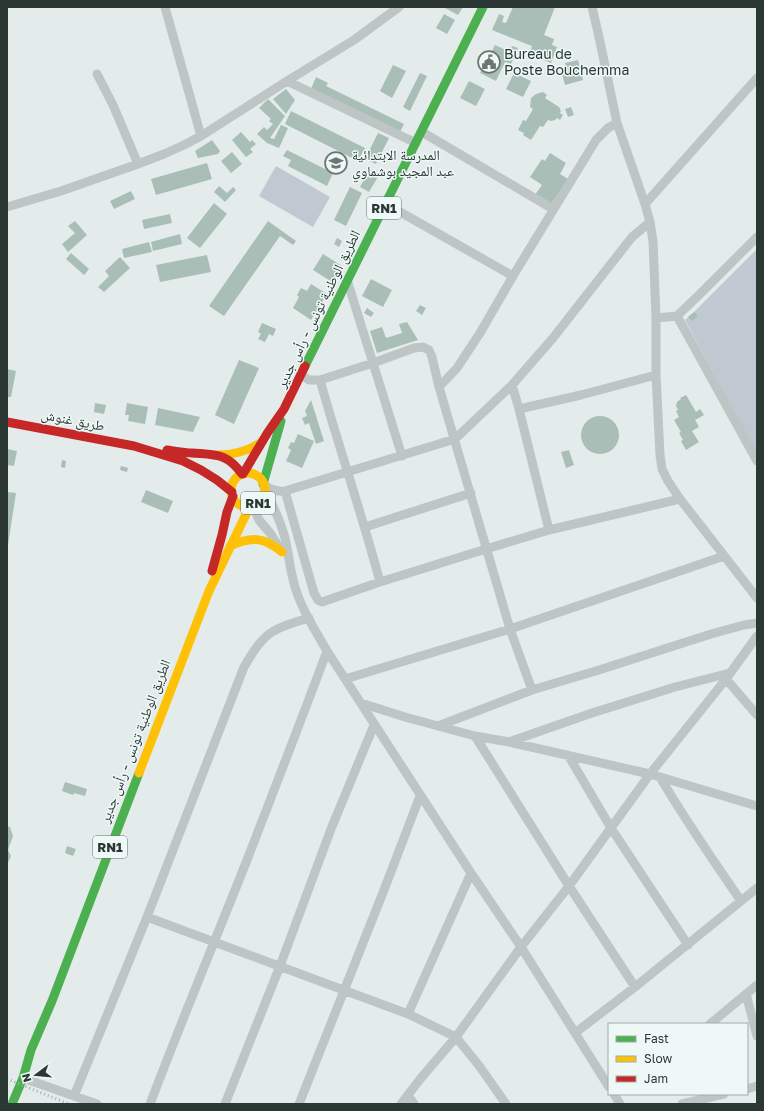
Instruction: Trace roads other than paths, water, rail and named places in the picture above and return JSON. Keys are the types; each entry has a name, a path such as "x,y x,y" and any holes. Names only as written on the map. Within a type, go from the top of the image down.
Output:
{"main road":[{"name":"الطريق الوطنية تونس - رأس جدير","path":"243,474 268,432 284,409 483,7"},
{"name":"الطريق الوطنية تونس - رأس جدير","path":"264,485 284,409"},
{"name":"طريق غنوش","path":"7,422 134,446"},
{"path":"134,446 149,446 186,453 230,455 241,453 262,442"},
{"path":"134,446 190,464 209,475 232,494"},
{"path":"218,455 230,460 243,474"},
{"name":"RN1","path":"248,473 258,476 264,485 265,491 261,500 252,506 240,504 236,501 232,494 233,483 238,476 243,474 248,473"},
{"name":"الطريق الوطنية تونس - رأس جدير","path":"209,591 214,563 232,494"},
{"name":"الطريق الوطنية تونس - رأس جدير","path":"12,1104 23,1078 31,1050 55,994 209,591 222,567 230,546 252,506"},
{"path":"230,546 243,540 257,539 270,543 282,552"}],"street":[{"path":"165,7 201,136"},
{"path":"7,208 138,164 164,154 201,136 354,40 399,7"},
{"path":"592,7 617,123 645,204 653,241 656,318 656,375 662,469 680,499 757,598"},
{"path":"97,74 112,104 138,164"},
{"path":"645,204 757,78"},
{"path":"287,81 416,144"},
{"path":"439,387 457,368 596,140 608,128 617,123"},
{"path":"422,132 553,209"},
{"path":"386,204 513,276"},
{"path":"264,485 268,489 274,491 285,491 455,439 512,385 553,338 632,237 650,222"},
{"path":"656,318 677,316 757,237"},
{"path":"347,280 402,456"},
{"path":"677,316 757,461"},
{"path":"301,375 309,380 320,380 414,348 423,347 428,350 432,357 439,387 510,629 532,690"},
{"path":"518,409 581,395 656,375"},
{"path":"320,380 365,527 380,582"},
{"path":"512,385 549,530"},
{"path":"264,485 279,520 298,595 327,651 420,796 521,947 608,1085"},
{"path":"285,491 314,594 318,600 322,602 326,602 380,582 549,530 680,499"},
{"path":"365,527 471,492"},
{"path":"252,506 259,520 277,542 292,574"},
{"path":"345,679 510,629 724,556"},
{"path":"74,1096 147,917 248,660 252,653 269,634 309,618"},
{"path":"438,726 532,690 711,634 757,623"},
{"path":"401,1104 456,1037 521,947 569,886 650,774 728,676 757,636"},
{"path":"150,1104 290,750 327,651"},
{"path":"728,676 757,715"},
{"path":"509,742 592,713 675,687 728,676"},
{"path":"361,703 405,717 475,736 509,742 650,774 757,806"},
{"path":"225,1104 280,966 331,829 374,725"},
{"path":"475,736 569,886 635,987"},
{"path":"568,755 611,828 688,945"},
{"path":"660,777 698,839 741,901"},
{"path":"299,1104 420,796"},
{"path":"408,1014 471,873"},
{"path":"575,1033 688,945 757,888"},
{"path":"147,917 408,1014 456,1037 480,1067 506,1104"},
{"path":"711,1023 757,985"},
{"path":"746,994 757,1036"},
{"path":"23,1078 97,1104"},
{"path":"408,1095 414,1104"},
{"path":"682,1104 720,1095"}],"railway":[{"path":"7,1079 69,1104"}],"place":[{"name":"Bureau de Poste Bouchemma","path":"489,62"},
{"name":"المدرسة الابتدائية عبد المجيد بوشماوي","path":"336,163"}]}
